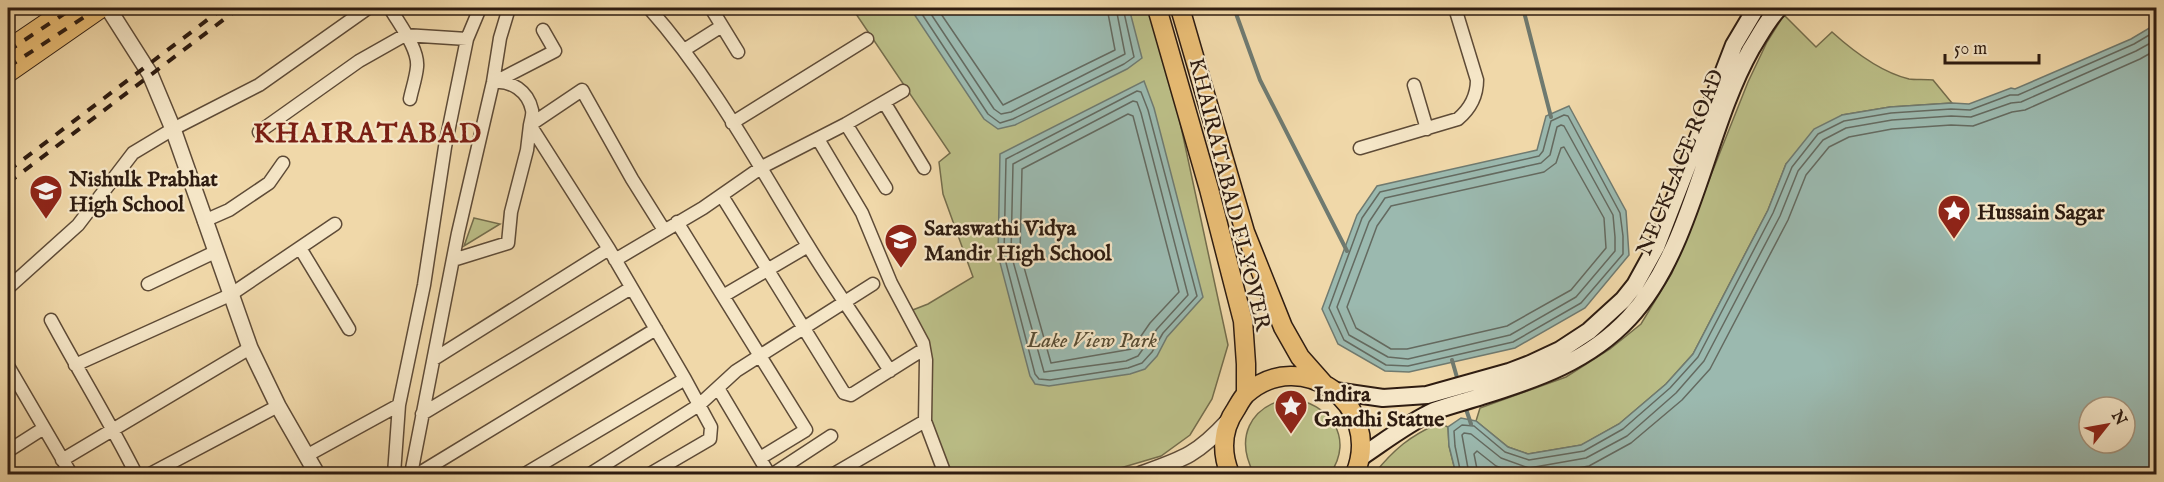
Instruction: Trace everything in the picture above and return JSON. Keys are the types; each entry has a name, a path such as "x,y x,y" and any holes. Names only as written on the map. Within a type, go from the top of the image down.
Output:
{"highway":[{"path":"10,43 70,8"},
{"path":"8,72 100,8"}],"main road":[{"name":"KHAIRATABAD FLYOVER","path":"1157,8 1209,189 1243,321 1246,394"},
{"name":"KHAIRATABAD FLYOVER","path":"1180,8 1245,232 1283,327 1300,357 1352,409 1361,432 1358,466"},
{"name":"NECKLACE ROAD","path":"1329,387 1383,398 1428,395 1509,372 1560,350 1589,331 1623,300 1635,285 1656,247 1734,45 1756,8"},
{"name":"NECKLACE ROAD","path":"1358,466 1401,430 1435,411 1531,380 1583,356 1613,333 1641,302 1664,266 1685,221 1736,77 1764,27 1779,8"},
{"path":"1230,474 1223,447 1228,421 1246,394 1269,380 1296,376 1329,387"}],"street":[{"path":"108,8 150,74 173,129 250,348 278,406 317,474"},
{"path":"8,288 78,225 133,153 173,129 259,85 368,8"},
{"path":"390,8 405,35 412,42 418,65 410,99"},
{"path":"393,474 399,405 424,285 445,147 467,39 480,8"},
{"path":"411,474 453,260 495,81 500,38 509,8"},
{"path":"649,8 699,70 762,167 808,246 890,371"},
{"path":"711,8 738,52"},
{"path":"1360,148 1458,119 1465,113 1477,92 1477,80 1455,8"},
{"path":"684,50 722,26"},
{"path":"495,81 555,51 543,30"},
{"path":"259,132 359,61 405,35 467,39"},
{"path":"732,123 867,39"},
{"path":"453,260 508,243 511,212 527,150 532,111 524,92 510,82 495,81"},
{"path":"1414,85 1427,129"},
{"path":"530,124 582,90 663,230"},
{"path":"615,260 722,196 762,167 846,124 903,91"},
{"path":"884,102 924,168"},
{"path":"530,124 609,249 711,426 710,439 658,472"},
{"path":"846,124 886,188"},
{"path":"818,139 862,213 891,283 918,333 926,360 925,421 945,474"},
{"path":"204,221 229,210 260,189 268,183 283,163"},
{"path":"722,196 844,393 852,395 924,349"},
{"path":"677,222 806,430 760,458"},
{"path":"75,365 230,295 335,224"},
{"path":"723,296 808,246"},
{"path":"300,248 349,329"},
{"path":"434,359 609,249"},
{"path":"148,284 215,252"},
{"path":"590,474 699,405 735,371 873,284"},
{"path":"422,414 631,288"},
{"path":"51,320 136,474"},
{"path":"418,474 656,329"},
{"path":"62,460 250,348"},
{"path":"8,366 71,474"},
{"path":"525,474 685,379"},
{"path":"718,388 771,474 831,436"},
{"path":"306,456 399,405"},
{"path":"150,474 278,406"},
{"path":"834,474 925,421"},
{"path":"1141,474 1185,458 1199,450 1228,421"},
{"path":"8,451 44,428"}],"green space":[{"name":"Lake View Park","path":"852,8 1150,8 1175,99 1228,345 1212,399 1190,435 1161,456 1100,474 940,474 925,421 924,353 905,313 928,304 973,277 943,194 939,162 950,153"},
{"path":"1784,15 1816,47 1832,32 1877,66 1898,76 1933,80 1952,103 1890,107 1842,115 1786,164 1768,210 1693,354 1666,384 1619,424 1582,445 1528,454 1508,447 1476,421 1480,408 1566,377 1610,349 1641,324 1672,273 1748,82 1767,42"},
{"path":"474,218 500,224 464,246"},
{"path":"1289,398 1304,401 1316,407 1334,424 1339,435 1340,448 1337,461 1330,474 1254,474 1248,461 1246,448 1249,426 1264,409 1275,402"},
{"path":"1439,423 1448,427 1449,446 1456,474 1374,474 1403,444"}],"water":[{"path":"910,8 1129,8 1142,58 1127,69 1015,125 998,129 984,119"},
{"name":"Hussain Sagar","path":"2156,24 2156,474 1456,474 1449,446 1448,427 1461,418 1476,421 1508,447 1528,454 1581,445 1619,424 1666,384 1693,354 1768,210 1786,164 1814,129 1842,115 1890,107 1969,104 2011,88 2015,89 2131,39"},
{"path":"1144,81 1154,108 1203,297 1167,337 1157,356 1145,369 1130,374 1049,386 1035,384 1030,376 998,255 1000,154"},
{"path":"1569,106 1626,211 1629,255 1585,308 1515,348 1409,372 1385,371 1338,344 1322,309 1357,215 1377,186 1537,150 1546,116"}],"waterway":[{"path":"1234,8 1260,80 1347,251"},
{"path":"1523,8 1551,117"},
{"path":"1452,360 1458,381"},
{"path":"1465,406 1471,424"}],"railway":[{"path":"8,51 73,8"},
{"path":"8,67 98,8"},
{"path":"8,171 223,8"},
{"path":"8,183 239,8"}],"place":[{"name":"Nishulk Prabhat High School","path":"46,220"},
{"name":"Hussain Sagar","path":"1954,240"},
{"name":"Saraswathi Vidya Mandir High School","path":"901,269"},
{"name":"Indira Gandhi Statue","path":"1291,435"}],"district":[{"name":"KHAIRATABAD","path":"368,132"}]}
